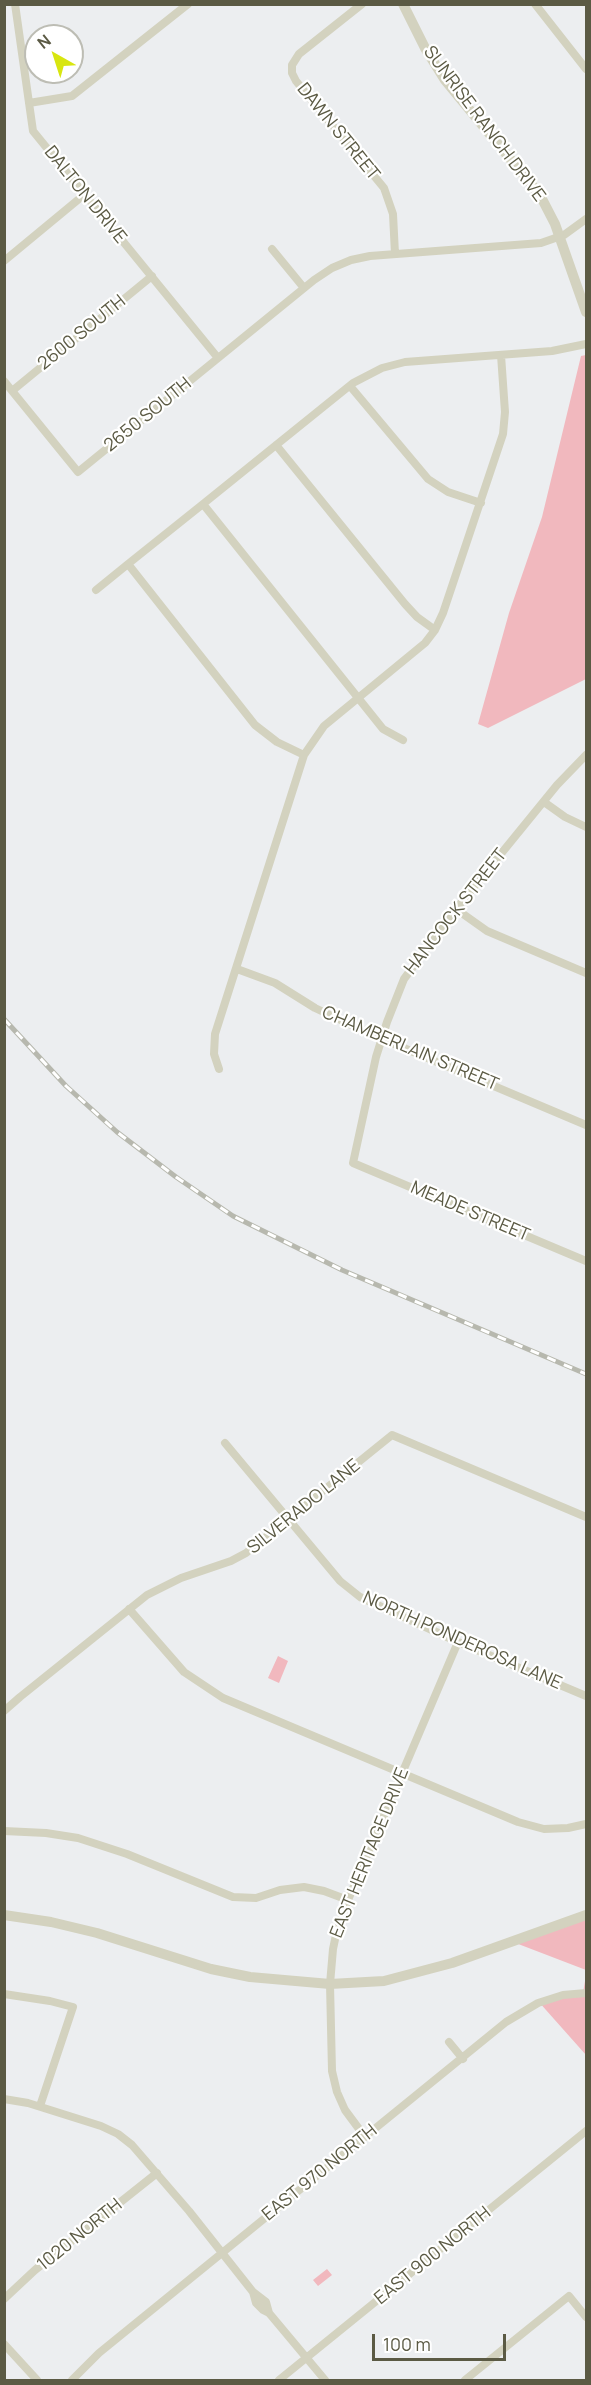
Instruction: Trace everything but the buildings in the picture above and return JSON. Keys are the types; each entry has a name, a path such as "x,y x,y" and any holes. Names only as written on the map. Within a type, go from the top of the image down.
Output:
{"street":[{"name":"DALTON DRIVE","path":"15,4 33,131 218,358"},
{"path":"29,103 72,96 188,4"},
{"name":"DAWN STREET","path":"362,4 299,54 294,60 292,73 296,81 384,188 393,214 395,254"},
{"name":"SUNRISE RANCH DRIVE","path":"403,4 425,48 445,80 540,195 560,237 586,312"},
{"path":"535,4 586,69"},
{"path":"4,261 85,194"},
{"name":"2650 SOUTH","path":"12,391 78,472 322,273 341,263 360,258 395,254 532,245 560,237 586,219"},
{"path":"272,249 304,288"},
{"name":"2600 SOUTH","path":"12,391 152,276"},
{"path":"96,590 350,386 371,372 393,364 552,351 586,344"},
{"path":"219,1069 214,1054 214,1041 304,755 324,726 420,648 435,630 443,613 501,444 505,423 501,355"},
{"path":"4,381 12,391"},
{"path":"350,386 422,474 448,492 481,503"},
{"path":"276,445 405,604 417,617 435,630"},
{"path":"202,504 383,729 403,740"},
{"path":"128,564 255,725 277,742 304,755"},
{"name":"HANCOCK STREET","path":"353,1163 382,1038 404,979 456,909 568,771 586,755"},
{"path":"544,802 565,817 586,827"},
{"path":"456,909 487,931 586,973"},
{"name":"CHAMBERLAIN STREET","path":"237,969 275,983 315,1008 382,1038 586,1125"},
{"name":"MEADE STREET","path":"353,1163 586,1261"},
{"name":"SILVERADO LANE","path":"4,1711 129,1609 165,1585 231,1561 246,1553 392,1435 586,1517"},
{"name":"NORTH PONDEROSA LANE","path":"225,1443 340,1581 360,1597 458,1642 586,1696"},
{"path":"129,1609 171,1659 202,1686 223,1698 527,1825 544,1829 568,1828 586,1824"},
{"name":"EAST HERITAGE DRIVE","path":"365,2137 345,2110 337,2092 332,2071 330,1984 335,1939 348,1900 458,1642"},
{"path":"4,1831 46,1833 78,1838 127,1854 233,1897 256,1898 280,1890 304,1887 324,1891 348,1900"},
{"path":"4,1915 51,1922 97,1933 211,1969 250,1977 330,1984 384,1981 452,1963 586,1915"},
{"name":"EAST 970 NORTH","path":"72,2380 99,2353 506,2022 529,2008 563,1995 585,1993"},
{"path":"4,1994 73,2007 40,2106"},
{"path":"449,2042 463,2059"},
{"path":"4,2099 40,2106 101,2126 118,2134 132,2145 253,2292 256,2303 269,2313 325,2380"},
{"name":"EAST 900 NORTH","path":"279,2380 585,2136"},
{"name":"1020 NORTH","path":"4,2299 35,2270 157,2173"},
{"path":"465,2380 569,2296 586,2318"},
{"path":"4,2344 36,2380"}],"shaded area":[{"path":"586,355 586,679 488,728 478,724 509,613 542,517 581,356"},
{"path":"278,1656 288,1661 279,1683 268,1678"},
{"path":"586,1915 586,1970 513,1942"},
{"path":"586,1975 586,2055 538,2001 583,1993"},
{"path":"327,2269 332,2275 318,2286 313,2280"}],"railway":[{"path":"4,1019 66,1086 117,1132 176,1177 233,1216 342,1270 586,1374"}]}
